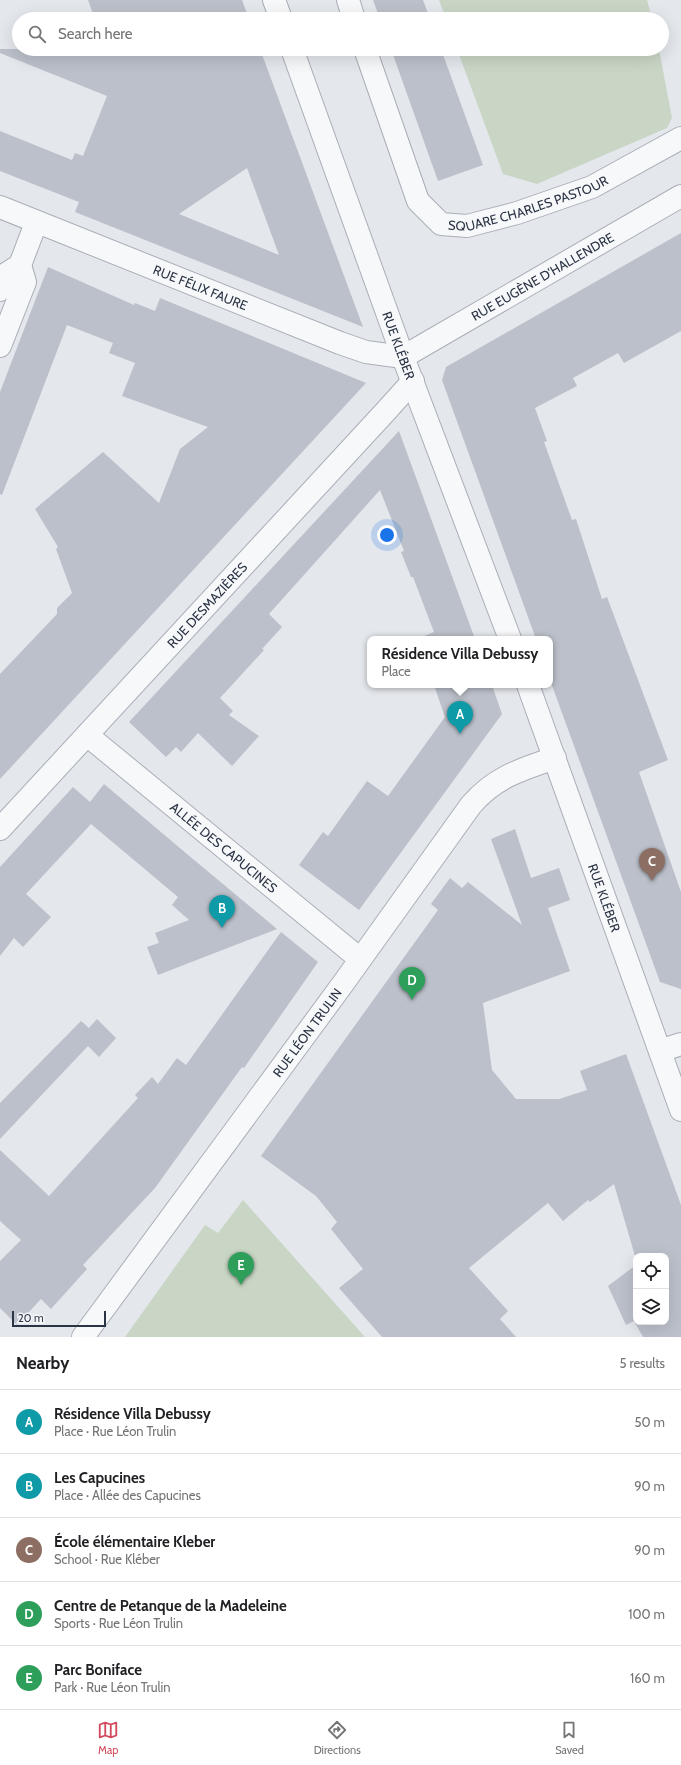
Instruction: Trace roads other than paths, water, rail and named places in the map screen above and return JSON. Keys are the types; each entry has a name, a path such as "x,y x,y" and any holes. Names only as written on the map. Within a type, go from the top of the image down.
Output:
{"street":[{"path":"274,0 278,12"},
{"path":"348,0 352,12"},
{"name":"RUE KLÉBER","path":"295,56 403,357 509,636"},
{"name":"SQUARE CHARLES PASTOUR","path":"367,56 418,201 441,224 467,226 517,213 592,187 680,141"},
{"name":"RUE EUGÈNE D'HALLENDRE","path":"403,357 681,196"},
{"name":"RUE FÉLIX FAURE","path":"0,208 340,344 366,352 403,357"},
{"path":"0,290 6,274 20,265 36,223"},
{"path":"0,346 25,282 20,265"},
{"name":"RUE DESMAZIÈRES","path":"0,829 413,381"},
{"name":"RUE KLÉBER","path":"529,688 681,1110"},
{"name":"ALLÉE DES CAPUCINES","path":"87,735 360,959"},
{"name":"RUE LÉON TRULIN","path":"83,1337 471,805 482,793 497,781 518,770 555,758"},
{"path":"660,1051 681,1044"}],"place":[{"name":"Résidence Villa Debussy","path":"460,734"},
{"name":"École élémentaire Kleber","path":"652,881"},
{"name":"Les Capucines","path":"222,928"},
{"name":"Centre de Petanque de la Madeleine","path":"412,1000"},
{"name":"Parc Boniface","path":"241,1285"}]}
